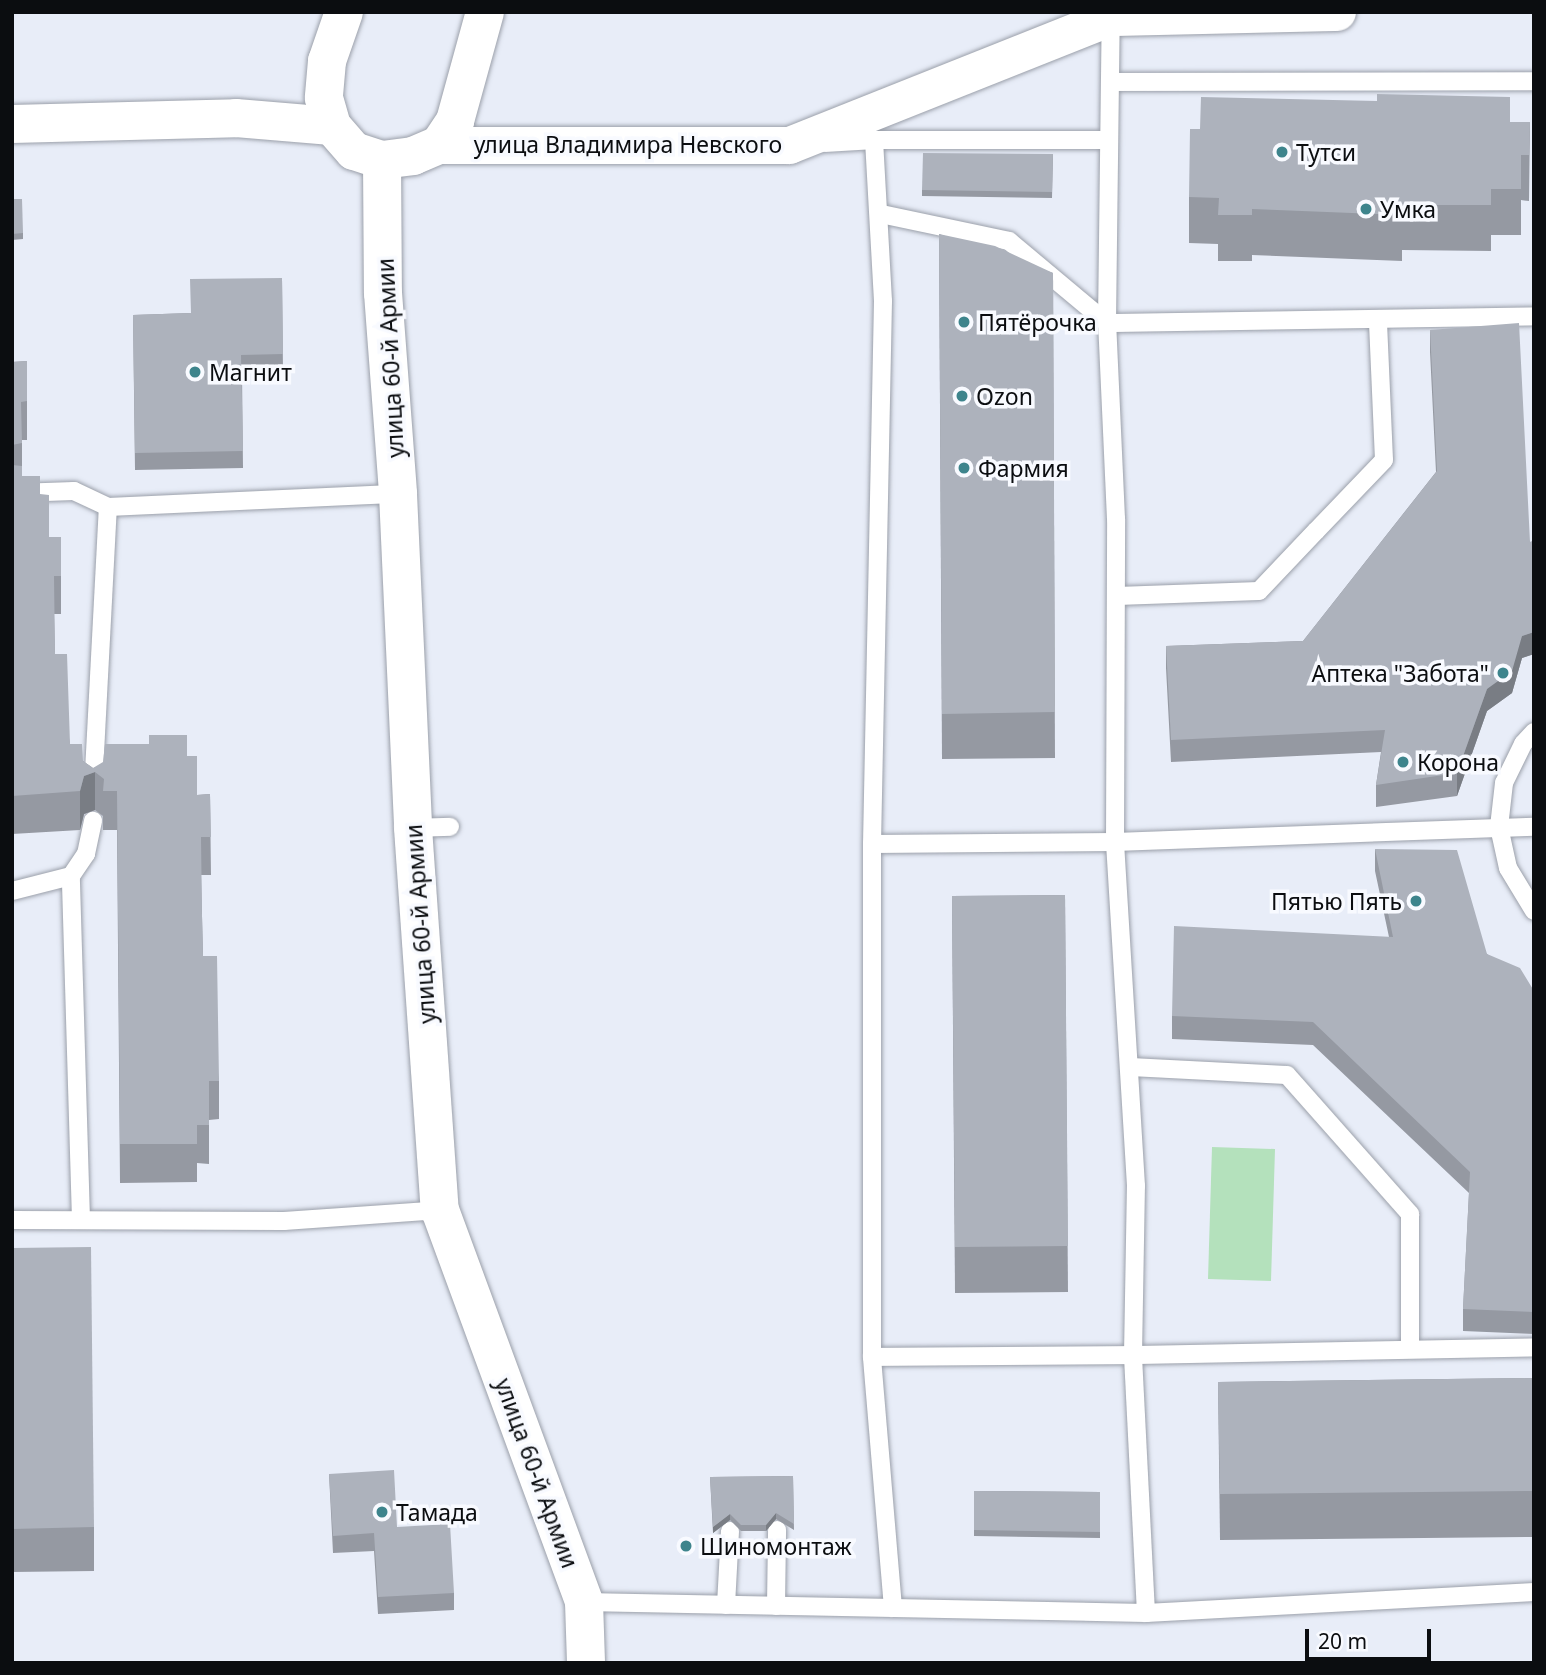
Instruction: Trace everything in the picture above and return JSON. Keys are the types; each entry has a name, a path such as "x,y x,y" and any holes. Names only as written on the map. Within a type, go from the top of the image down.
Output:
{"street":[{"path":"344,12 327,61 324,98 332,125 354,151 382,160"},
{"name":"улица Владимира Невского","path":"439,145 456,121 485,12"},
{"name":"улица Владимира Невского","path":"382,160 413,156 439,145 789,145 1111,17 1337,12"},
{"path":"12,124 236,118 332,125"},
{"name":"улица 60-й Армии","path":"382,160 383,292 398,494 431,827 440,1210 584,1602 586,1663"}],"lane":[{"path":"1111,17 1107,323 1117,596 1115,842 1136,1186 1132,1355 1146,1613"},
{"path":"1110,82 1534,81"},
{"path":"789,145 874,140 1108,140"},
{"path":"874,140 881,214 883,300 872,844 872,1357 893,1608"},
{"path":"881,214 1009,241 1107,323 1378,322 1534,316"},
{"path":"1117,596 1259,591 1325,522 1384,460 1378,322"},
{"path":"13,493 74,491 108,507 398,494"},
{"path":"93,795 108,507"},
{"path":"1534,733 1523,744 1504,783 1499,827 1508,868 1534,911"},
{"path":"81,1220 72,876 86,854 93,821"},
{"path":"872,844 1115,842 1534,827"},
{"path":"12,891 72,876"},
{"path":"1130,1067 1287,1075 1410,1214 1410,1346"},
{"path":"12,1220 284,1221 440,1210"},
{"path":"872,1357 1132,1355 1410,1346 1534,1347"},
{"path":"776,1606 777,1530"},
{"path":"726,1605 730,1531"},
{"path":"584,1602 1146,1613 1534,1592"}],"green space":[{"path":"1212,1147 1275,1149 1271,1281 1208,1279"}],"building":[{"path":"1377,94 1510,97 1510,122 1530,122 1529,155 1521,155 1521,189 1491,189 1491,205 1402,205 1402,215 1252,209 1252,215 1218,215 1219,198 1189,197 1190,129 1200,129 1201,97 1377,101"},
{"path":"923,153 1053,154 1052,192 922,190"},
{"path":"12,199 22,199 23,233 12,234"},
{"path":"939,234 995,246 1053,273 1055,712 942,714"},
{"path":"282,278 283,354 241,355 243,451 135,453 133,315 191,313 190,279"},
{"path":"1519,323 1530,542 1534,541 1534,632 1522,636 1512,671 1487,689 1457,773 1376,785 1385,730 1171,740 1166,646 1303,641 1437,471 1430,330"},
{"path":"27,361 27,401 21,402 22,443 12,445 12,362"},
{"path":"12,465 22,466 22,476 40,476 40,494 49,495 49,537 61,537 61,576 54,576 55,654 67,654 70,744 82,744 83,761 93,768 103,762 105,744 149,744 149,735 187,735 187,756 197,756 197,795 210,794 211,837 201,837 203,956 217,956 219,1081 209,1081 209,1125 197,1125 197,1144 120,1144 117,791 103,791 104,779 95,772 84,776 80,791 12,796"},
{"path":"1375,849 1457,850 1487,954 1520,968 1534,991 1534,1312 1463,1309 1470,1172 1313,1022 1172,1016 1174,926 1393,937"},
{"path":"1065,895 1068,1246 955,1247 952,896"},
{"path":"91,1247 94,1527 12,1529 12,1248"},
{"path":"1534,1378 1534,1491 1220,1494 1218,1382"},
{"path":"394,1470 397,1527 450,1524 454,1593 378,1597 374,1533 333,1536 329,1474"},
{"path":"793,1476 794,1524 776,1513 766,1525 741,1525 730,1514 713,1527 710,1477"},
{"path":"974,1491 1100,1492 1100,1532 974,1530"}],"place":[{"name":"Тутси","path":"1282,152"},
{"name":"Умка","path":"1366,209"},
{"name":"Пятёрочка","path":"964,322"},
{"name":"Магнит","path":"195,372"},
{"name":"Ozon","path":"962,396"},
{"name":"Фармия","path":"964,468"},
{"name":"Аптека \"Забота\"","path":"1503,673"},
{"name":"Корона","path":"1403,762"},
{"name":"Пятью Пять","path":"1416,901"},
{"name":"Тамада","path":"382,1512"},
{"name":"Шиномонтаж","path":"686,1546"}]}
